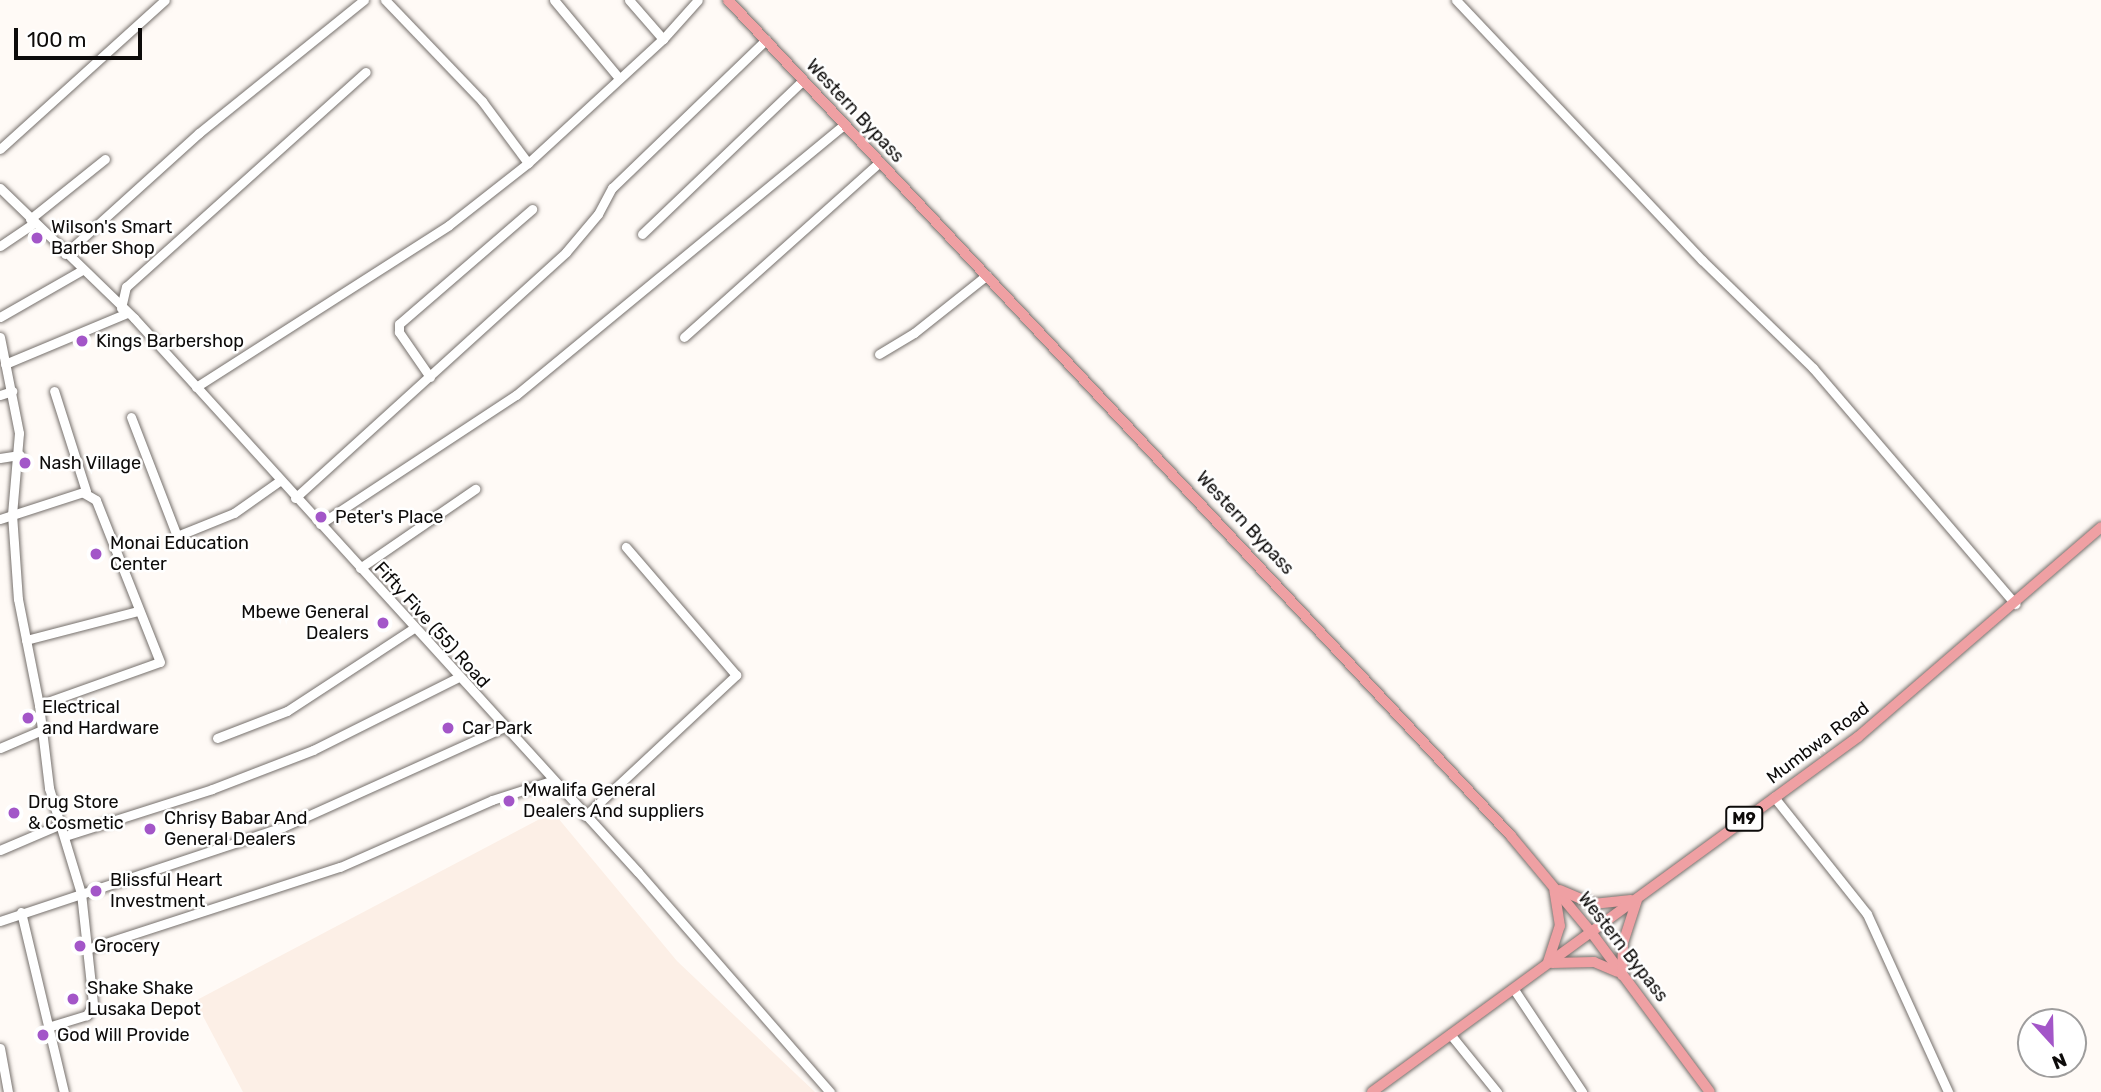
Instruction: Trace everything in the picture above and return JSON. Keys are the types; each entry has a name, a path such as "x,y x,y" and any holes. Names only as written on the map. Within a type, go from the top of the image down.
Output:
{"main road":[{"name":"Western Bypass","path":"728,0 1393,706 1552,884 1710,1092"},
{"name":"Mumbwa Road","path":"1371,1092 1868,729 2101,527"},
{"path":"1552,884 1593,904 1639,898"},
{"path":"1552,884 1560,926 1547,964 1594,962 1622,975 1626,927 1639,898"}],"street":[{"path":"0,149 165,0"},
{"path":"65,254 200,133 364,0"},
{"path":"385,0 482,102 528,163"},
{"path":"554,0 619,78"},
{"path":"629,0 663,40"},
{"path":"196,387 449,225 528,163 663,40 698,0"},
{"path":"1456,0 1702,260 1813,368 2015,604"},
{"path":"295,498 566,252 598,214 612,188 766,40"},
{"path":"5,364 124,311 127,287 366,72"},
{"path":"642,234 803,80"},
{"path":"320,524 516,395 844,125"},
{"path":"0,246 105,159"},
{"path":"684,337 880,162"},
{"name":"Fifty Five (55) Road","path":"0,188 196,387 278,482 320,524 502,728 585,816 830,1092"},
{"path":"430,377 399,332 399,324 532,209"},
{"path":"0,317 82,270"},
{"path":"879,354 987,275"},
{"path":"0,337 12,391 20,455 12,514 26,640 39,705 49,788 81,892 87,949 91,1011 48,1027"},
{"path":"0,395 12,391"},
{"path":"54,391 88,486 85,493"},
{"path":"131,417 177,536 234,513 278,482"},
{"path":"0,458 20,455"},
{"path":"360,568 475,488"},
{"path":"0,519 85,493 96,500 159,658 157,666 39,705"},
{"path":"585,816 737,675 626,547"},
{"path":"26,640 138,611"},
{"path":"216,738 287,711 414,628"},
{"path":"65,836 212,789 313,750 459,677"},
{"path":"0,921 305,819 502,728"},
{"path":"0,748 42,730"},
{"path":"87,949 340,867 492,800 551,781"},
{"path":"1774,797 1867,914 1948,1092"},
{"path":"0,850 61,824"},
{"path":"22,912 64,1092"},
{"path":"1513,989 1582,1092"},
{"path":"1450,1034 1497,1092"},
{"path":"0,1048 8,1092"}],"shaded area":[{"path":"553,812 677,961 815,1092 243,1092 195,1001"}],"place":[{"name":"Wilson's Smart Barber Shop","path":"37,238"},
{"name":"Kings Barbershop","path":"82,341"},
{"name":"Nash Village","path":"25,463"},
{"name":"Peter's Place","path":"321,517"},
{"name":"Monai Education Center","path":"96,554"},
{"name":"Mbewe General Dealers","path":"383,623"},
{"name":"Electrical and Hardware","path":"28,718"},
{"name":"Car Park","path":"448,728"},
{"name":"Mwalifa General Dealers And suppliers","path":"509,801"},
{"name":"Drug Store & Cosmetic","path":"14,813"},
{"name":"Chrisy Babar And General Dealers","path":"150,829"},
{"name":"Blissful Heart Investment","path":"96,891"},
{"name":"Grocery","path":"80,946"},
{"name":"Shake Shake Lusaka Depot","path":"73,999"},
{"name":"God Will Provide","path":"43,1035"}]}
